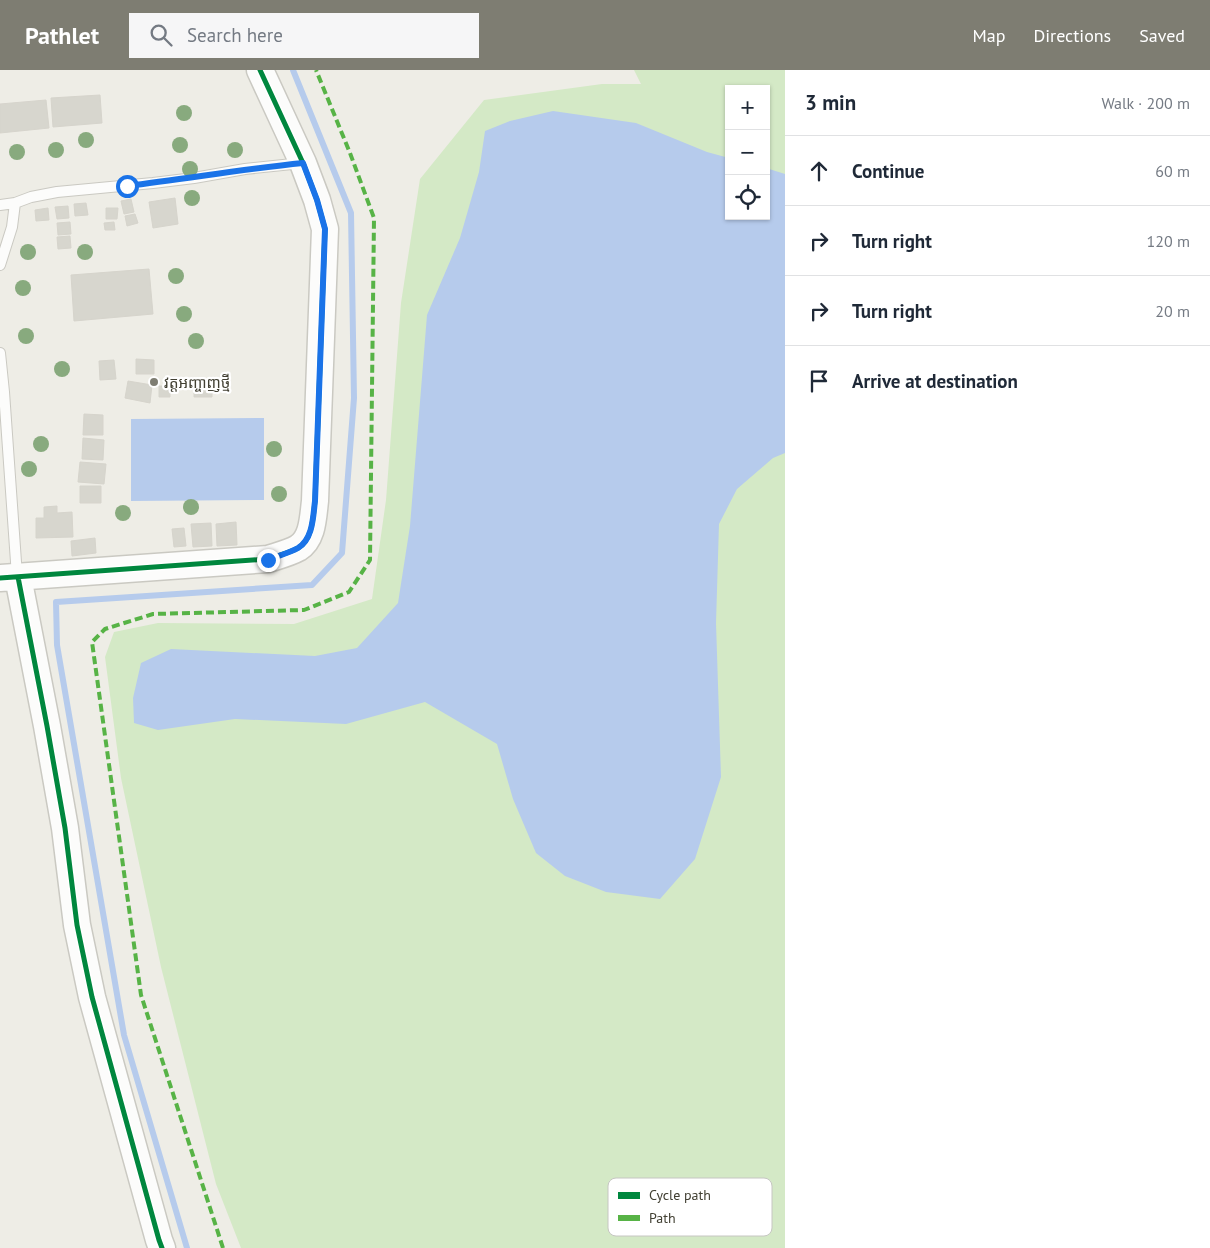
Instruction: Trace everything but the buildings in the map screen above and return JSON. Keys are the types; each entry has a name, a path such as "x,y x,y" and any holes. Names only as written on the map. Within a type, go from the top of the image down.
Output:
{"street":[{"path":"162,1248 90,988 77,925 65,828 47,726 9,577 268,560 300,548 308,536 312,527 315,501 325,229 317,200 303,163 260,70"}],"lane":[{"path":"0,205 57,192 153,183 245,169 303,163"},
{"path":"0,264 12,227 15,203"},
{"path":"0,353 4,392 9,577"}],"green space":[{"path":"634,70 785,70 785,1248 241,1248 216,1184 161,967 121,778 105,657 114,632 158,623 294,624 372,599 386,500 401,303 420,179 484,100 602,84 641,84"}],"water":[{"path":"553,111 636,123 707,152 725,157 725,220 770,220 770,169 785,174 785,453 773,458 737,489 719,524 716,623 721,777 695,859 660,899 606,892 565,876 536,853 513,799 497,744 425,702 346,724 235,719 158,730 134,723 133,698 141,663 171,649 315,656 357,648 398,603 410,526 427,315 460,238 479,172 485,131 510,121"},
{"path":"264,418 264,500 131,501 131,419"}],"waterway":[{"path":"187,1248 124,1035 57,645 56,602 312,585 342,553 354,398 351,213 293,70"}],"marked path":[{"path":"223,1248 141,995 92,642 105,629 153,614 304,610 349,592 370,560 374,218 316,70"}],"cycle path":[{"path":"0,578 268,559 298,548 307,539 313,521 315,501 325,229 317,200 303,163 260,70"},
{"path":"18,577 65,828 77,925 92,997 162,1248"}],"place":[{"name":"វត្តអញ្ចាញថ្មី","path":"154,382"}],"route":[{"path":"127,186 222,174 245,169 303,163 317,200 325,229 315,501 312,527 300,548 268,560"}]}
